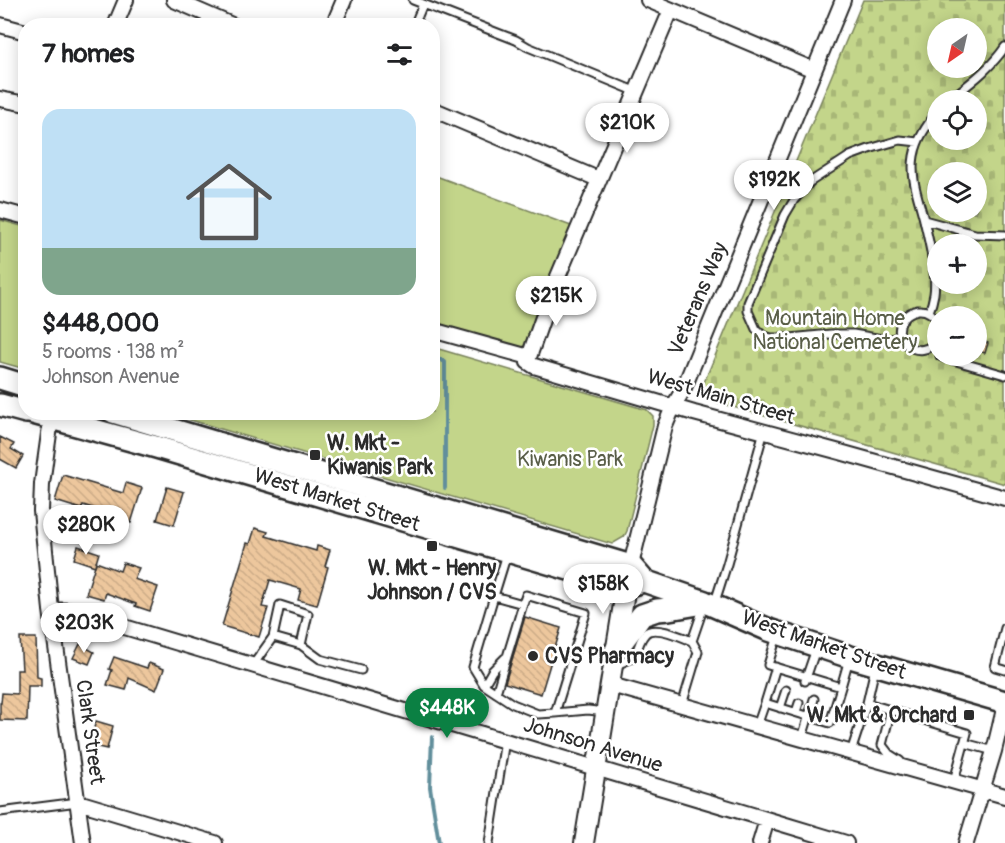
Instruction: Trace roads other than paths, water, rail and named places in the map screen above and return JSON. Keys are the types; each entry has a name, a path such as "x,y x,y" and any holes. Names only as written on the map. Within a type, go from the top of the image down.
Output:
{"main road":[{"path":"0,378 18,384"},
{"name":"West Market Street","path":"0,405 18,410"},
{"name":"West Market Street","path":"67,420 508,551 634,578"},
{"name":"West Market Street","path":"138,420 634,578 710,604 778,633 816,646 1005,704"},
{"path":"584,843 615,658 634,578"},
{"path":"615,658 638,619 645,613 710,604"}],"street":[{"path":"118,18 126,0"},
{"path":"174,0 216,18"},
{"path":"336,18 344,0"},
{"path":"648,0 814,70"},
{"name":"Veterans Way","path":"634,578 665,426 683,390 843,0"},
{"path":"529,357 554,286 671,10"},
{"path":"0,26 18,30"},
{"path":"0,99 18,102"},
{"path":"440,112 598,179"},
{"path":"0,210 18,215"},
{"name":"West Main Street","path":"440,332 529,357 528,362 534,366 673,407 1005,498"},
{"name":"Clark Street","path":"50,420 40,511 51,610 83,843"},
{"name":"Johnson Avenue","path":"51,610 71,611 846,843"},
{"path":"611,685 1005,796"},
{"path":"966,843 994,751 1005,704"},
{"path":"78,802 216,843"},
{"path":"760,843 767,820"}],"lane":[{"path":"413,0 516,40 637,92"},
{"path":"417,18 423,4"},
{"path":"962,90 982,74 1005,47"},
{"path":"927,125 918,142 913,176 927,235"},
{"path":"900,336 888,340 853,334 771,338 756,329 748,311 748,303 785,215 794,200 810,182 850,156 900,140 918,142"},
{"path":"924,220 968,233 1005,235"},
{"path":"927,312 914,310 908,313 900,324 900,336 908,346 919,350 927,348"},
{"path":"974,366 1005,375"},
{"path":"692,641 728,564 764,431"},
{"path":"508,551 473,667 484,685 513,704 538,714 588,710 605,712"},
{"path":"496,693 526,595 586,613 555,713"},
{"path":"494,596 523,604"},
{"path":"253,665 273,637 280,605 308,614 301,645"},
{"path":"1005,628 995,667 1005,670"},
{"path":"615,658 634,657 647,632 661,630 692,641 698,652 682,705"},
{"path":"778,633 768,665 819,683 841,687"},
{"path":"273,637 301,645 320,659 361,670"},
{"path":"806,679 816,646"},
{"path":"484,685 492,671 507,656"},
{"path":"765,703 830,723 850,657"},
{"path":"851,752 867,703 876,664"},
{"path":"757,726 776,667"},
{"path":"780,708 786,690"},
{"path":"802,738 814,699"},
{"path":"796,712 799,703"},
{"path":"867,703 891,710 967,733 949,779 939,772 896,759 889,754 882,745 891,710"},
{"path":"489,843 505,740"},
{"path":"964,743 994,751"},
{"path":"0,812 78,802"}],"waterway":[{"path":"440,359 445,362 445,488"},
{"path":"432,737 430,787 439,843"}],"place":[{"name":"W. Mkt - Kiwanis Park","path":"315,455"},
{"name":"W. Mkt - Henry Johnson / CVS","path":"432,546"},
{"name":"CVS Pharmacy","path":"533,656"},
{"name":"W. Mkt & Orchard","path":"969,715"}],"park label":[{"name":"Mountain Home National Cemetery","path":"835,330"},
{"name":"Kiwanis Park","path":"570,459"}]}
